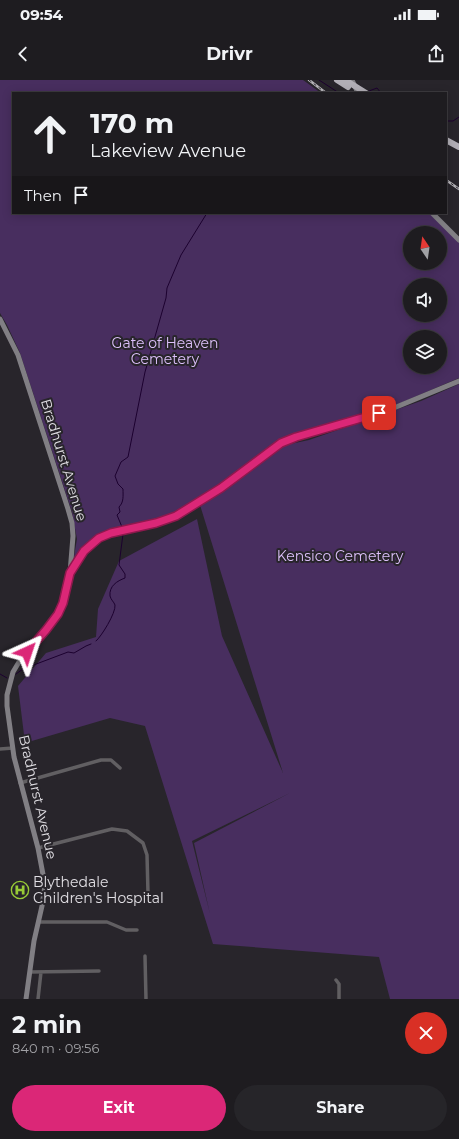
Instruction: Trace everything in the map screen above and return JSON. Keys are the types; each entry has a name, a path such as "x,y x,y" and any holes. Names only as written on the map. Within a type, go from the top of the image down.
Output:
{"highway":[{"path":"337,80 357,91"},
{"path":"345,80 357,91"},
{"path":"447,141 459,147"},
{"path":"447,145 459,151"}],"main road":[{"path":"352,80 357,91"},
{"path":"433,214 459,240"},
{"name":"Bradhurst Avenue","path":"0,319 18,355 71,519 73,536 70,573 63,603 58,614 19,662 13,672 9,684 8,706 13,748 20,783 38,848 45,885 26,999"},
{"path":"70,573 84,551 99,538 111,533 156,523 176,516 221,488 281,443 296,437 389,410 459,381"}],"street":[{"path":"0,749 13,748"},
{"path":"20,783 101,760 111,760 120,768"},
{"path":"38,848 112,829 127,831 143,843 148,855 148,893"},
{"path":"38,922 107,922 126,930 137,930"},
{"path":"145,956 146,999"},
{"path":"30,972 99,971"},
{"path":"38,999 41,972"},
{"path":"336,980 339,984 339,999"}],"green space":[{"name":"Gate of Heaven Cemetery","path":"0,80 303,80 320,92 12,92 12,214 430,214 442,226 403,226 403,270 447,270 447,230 459,242 459,378 398,404 390,406 387,405 373,412 336,424 305,432 301,431 298,434 277,442 190,506 167,518 101,534 96,537 73,562 77,539 72,512 20,353 0,313"},
{"name":"Kensico Cemetery","path":"459,384 459,999 390,999 379,957 213,944 145,726 110,718 25,743 18,686 46,653 96,637 98,609 119,561 197,519 222,636 283,773 200,505 231,485 281,446 309,440 421,401","holes":["290,793 194,843 210,914 192,841"]}],"waterway":[{"path":"319,80 337,92"},
{"path":"369,91 377,88 380,92"},
{"path":"447,121 453,121 459,117"},
{"path":"122,527 117,515 120,512 119,507 122,501 123,489 118,484 115,476 121,462 128,457 145,372 166,298 167,288 181,255 206,214"},
{"path":"96,641 108,624 115,609 115,605 110,596 111,589 116,582 125,578 125,574 119,565 123,534"},
{"path":"16,674 23,669 68,652 74,653 91,644"},
{"path":"0,674 7,678"}],"railway":[{"path":"309,80 325,92"},
{"path":"447,181 459,189"}],"place":[{"name":"Blythedale Children's Hospital","path":"20,890"}],"route":[{"path":"27,652 58,614 63,603 70,573 84,551 93,542 111,533 156,523 176,516 221,488 273,447 281,443 296,437 379,413"}]}
